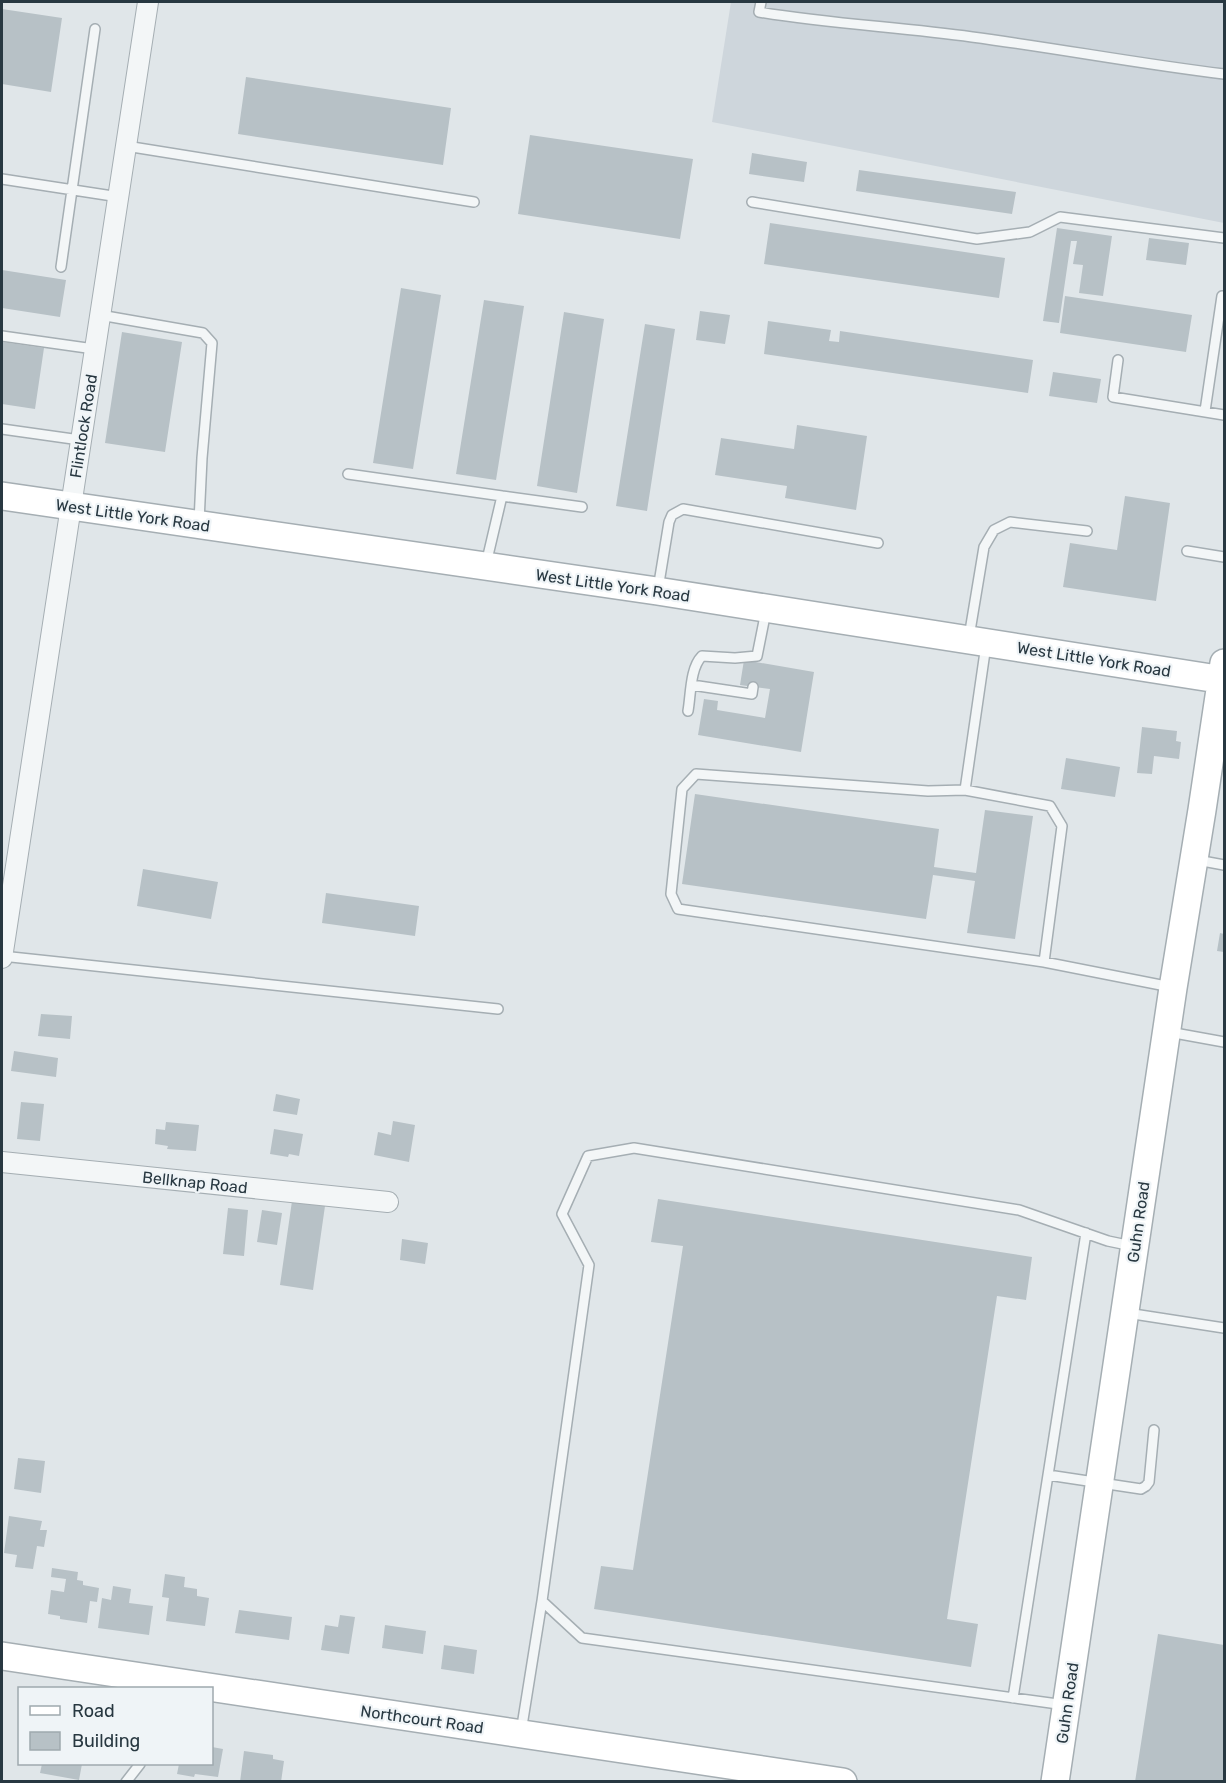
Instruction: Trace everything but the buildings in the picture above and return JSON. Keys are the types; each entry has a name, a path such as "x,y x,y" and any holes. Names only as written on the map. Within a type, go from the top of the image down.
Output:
{"street":[{"name":"Flintlock Road","path":"2,957 148,2"},
{"name":"West Little York Road","path":"2,496 657,591 978,641 1224,674"},
{"name":"Guhn Road","path":"1055,1782 1173,988 1224,674"},
{"name":"Bellknap Road","path":"2,1162 388,1202"},
{"name":"Northcourt Road","path":"2,1656 183,1687"},
{"name":"Northcourt Road","path":"213,1691 843,1782"}],"lane":[{"path":"761,2 759,12 799,19 969,36 1224,74"},
{"path":"61,267 95,29"},
{"path":"126,146 474,202"},
{"path":"2,179 118,197"},
{"path":"752,202 977,239 1030,232 1060,217 1224,238"},
{"path":"1205,411 1222,296"},
{"path":"100,315 203,333 212,343 199,524"},
{"path":"2,336 94,349"},
{"path":"1118,360 1113,397 1224,415"},
{"path":"2,429 80,440"},
{"path":"348,474 582,507"},
{"path":"485,566 502,496"},
{"path":"657,591 669,522 672,515 683,509 878,543"},
{"path":"965,790 984,547 994,530 1010,522 1087,531"},
{"path":"1186,551 1224,557"},
{"path":"688,711 695,668 702,656 757,659 767,608"},
{"path":"692,686 752,694 753,687"},
{"path":"1044,962 1062,826 1050,806 965,790 928,791 696,774 682,789 671,894 678,909 1044,962 1173,988"},
{"path":"1194,860 1224,865"},
{"path":"2,957 498,1009"},
{"path":"1167,1031 1224,1042"},
{"path":"521,1734 542,1602 589,1265 562,1214 588,1156 634,1148 1019,1210 1108,1241 1135,1246"},
{"path":"1013,1698 1086,1233"},
{"path":"1125,1313 1224,1328"},
{"path":"1048,1476 1141,1490 1149,1482 1154,1430"},
{"path":"542,1602 582,1638 1066,1705"},
{"path":"126,1782 139,1765"}],"shaded area":[{"path":"731,2 1224,2 1224,223 712,122"}]}
